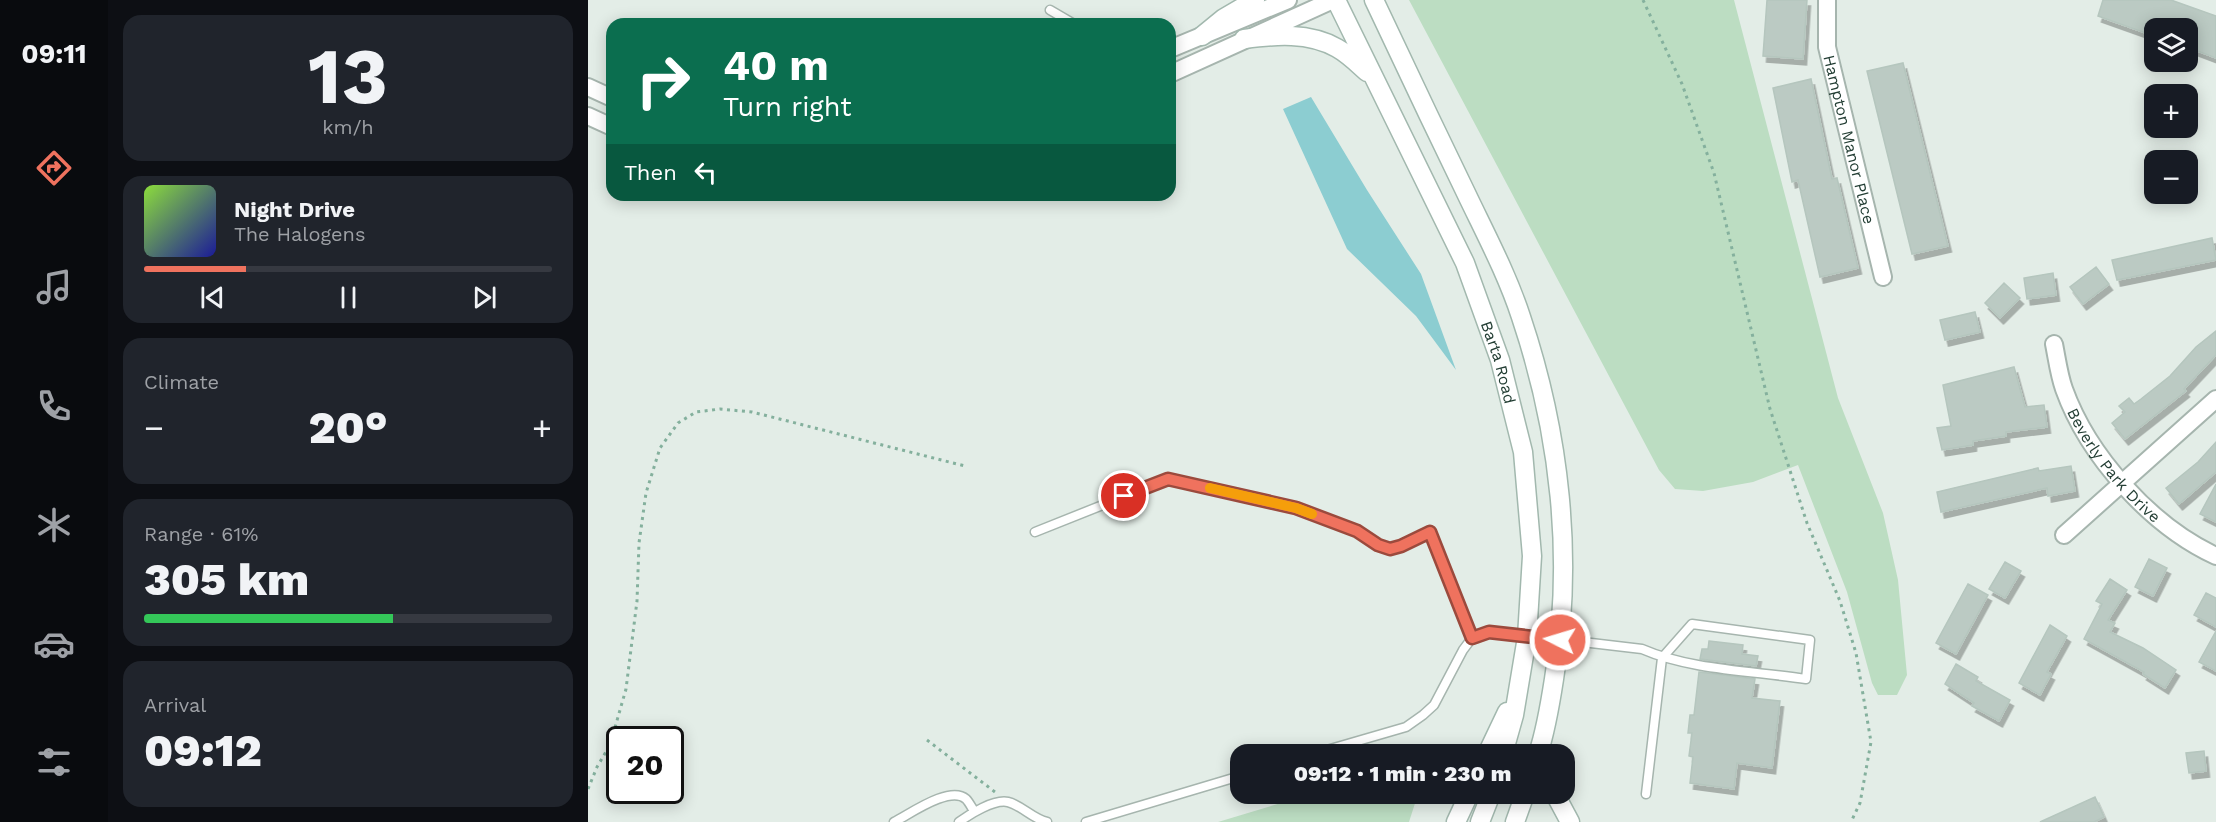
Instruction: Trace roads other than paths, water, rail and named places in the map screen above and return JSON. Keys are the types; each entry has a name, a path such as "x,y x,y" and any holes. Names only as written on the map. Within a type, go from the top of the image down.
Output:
{"street":[{"path":"1202,36 1224,18 1255,0"},
{"path":"1176,47 1288,0"},
{"path":"1176,71 1334,0"},
{"name":"Barta Road","path":"1334,0 1465,263 1500,360 1523,452 1532,556 1527,637 1505,744"},
{"name":"Barta Road","path":"1374,0 1495,253 1521,315 1542,385 1559,478 1564,579 1560,640 1542,744"},
{"name":"Hampton Manor Place","path":"1827,0 1827,47 1883,277"},
{"path":"1244,39 1280,34 1308,38 1337,48 1372,75"},
{"path":"588,87 606,95"},
{"path":"588,116 606,124"},
{"name":"Beverly Park Drive","path":"2054,344 2063,387 2074,413 2100,456 2152,514 2171,529 2216,555"},
{"path":"2064,535 2216,399"},
{"path":"1491,744 1517,695"},
{"path":"1456,822 1464,804"},
{"path":"1480,822 1487,804"},
{"path":"1515,822 1521,804"},
{"path":"1560,804 1570,822"}],"lane":[{"path":"1050,10 1064,18"},
{"path":"1035,532 1168,479 1296,508 1357,531 1378,545 1390,549 1430,532 1472,638"},
{"path":"1347,744 1406,727 1423,716 1434,705 1472,638 1489,632 1642,649 1662,658 1700,665 1806,679 1810,640 1692,624 1662,658 1646,794"},
{"path":"1086,822 1230,779"},
{"path":"894,822 942,796 956,795 965,798 974,811"},
{"path":"959,822 974,811 997,803 1008,802 1047,822"}],"water":[{"path":"1311,97 1421,274 1456,370 1416,316 1347,249 1283,109"}]}
